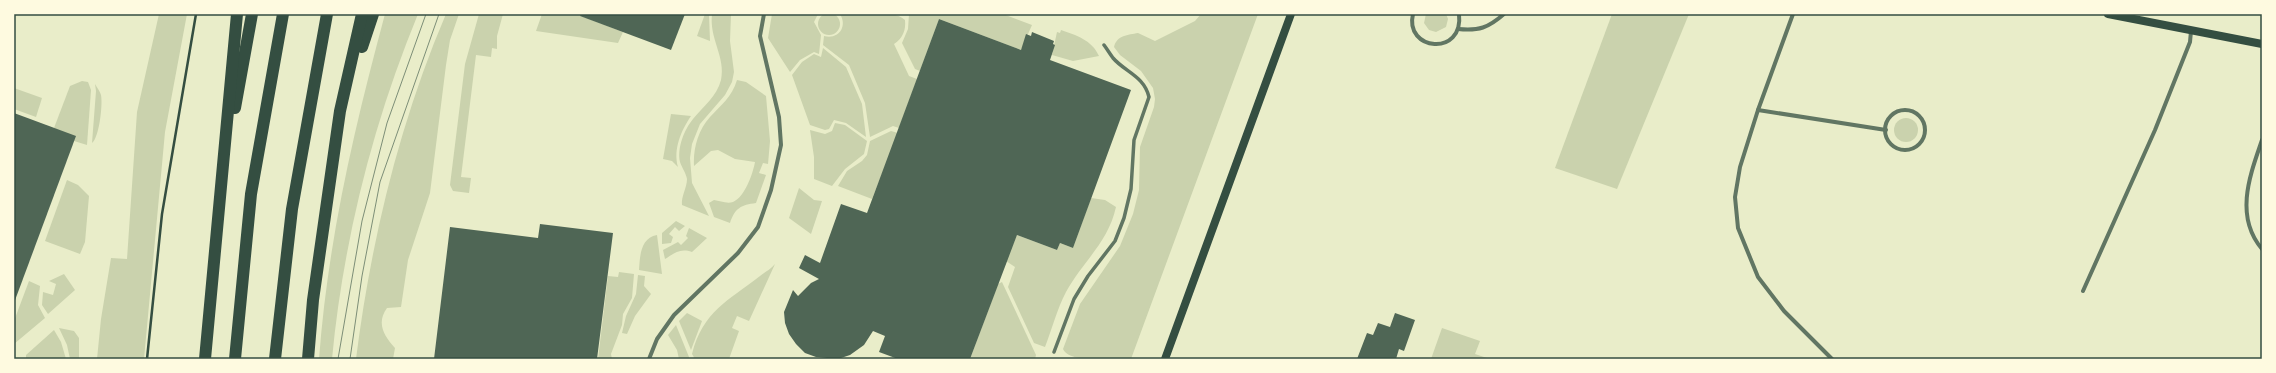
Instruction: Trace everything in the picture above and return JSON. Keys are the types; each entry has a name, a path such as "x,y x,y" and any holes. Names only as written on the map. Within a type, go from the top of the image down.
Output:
{"highway":[{"path":"205,359 237,14"},
{"path":"222,182 252,14"},
{"path":"235,359 250,194 283,14"},
{"path":"275,359 292,210 327,14"},
{"path":"308,359 314,292 340,111 362,14"},
{"path":"340,111 373,14"}],"main road":[{"path":"1165,359 1291,14"},
{"path":"2108,14 2262,44"}],"street":[{"path":"649,359 657,339 674,315 738,253 758,227 771,190 781,145 779,117 760,36 764,14"},
{"path":"1413,14 1412,27 1415,34 1427,43 1442,44 1449,41 1458,29 1459,14"},
{"path":"1458,29 1477,30 1487,26 1504,14"},
{"path":"1792,14 1758,110 1740,167 1735,197 1738,228 1758,277 1784,312 1832,359"},
{"path":"2083,291 2155,130 2190,42 2191,31"},
{"path":"1054,352 1074,299 1088,276 1115,241 1124,218 1131,189 1134,140 1148,97 1147,91 1138,78 1113,58 1104,45"},
{"path":"1758,110 1886,130"},
{"path":"1908,111 1920,117 1925,129 1922,141 1917,146 1906,150 1894,146 1889,142 1886,130 1887,124 1895,113 1908,111"},
{"path":"2262,140 2247,182 2246,212 2256,241 2262,249"}],"path":[{"path":"147,359 162,214 196,14"}],"green space":[{"path":"829,13 837,16 840,24 837,32 829,35 821,32 818,24 821,16"},
{"path":"883,13 892,14 905,20 903,34 894,44 909,76 917,79 899,128 893,126 870,137 865,103 849,65 823,45 824,36 834,36 842,28 843,23 840,14"},
{"path":"159,14 187,14 165,132 144,359 97,359 101,319 111,258 127,259 137,112"},
{"path":"385,14 418,14 387,97 362,184 344,271 332,359 319,359 329,271 344,185 363,100"},
{"path":"446,14 459,14 450,40 430,193 408,260 401,307 387,308 382,319 385,334 395,348 393,359 356,359 370,271 389,184 414,98"},
{"path":"479,14 503,14 497,36 497,49 492,48 491,57 476,55 461,177 471,178 469,193 453,191 450,185 465,64"},
{"path":"542,14 581,14 581,16 623,32 618,43 536,31"},
{"path":"705,14 709,14 710,41 697,36"},
{"path":"712,14 731,14 730,41 734,72 732,82 725,95 700,124 692,144 690,158 692,183 709,216 682,205 682,198 687,179 679,157 680,145 687,128 713,96 721,80 722,72 720,56 713,32"},
{"path":"772,14 818,14 814,22 821,35 819,54 814,52 800,60 790,72 768,38"},
{"path":"909,14 1003,14 1032,25 1021,50 939,19 920,71 915,69 902,43 908,29"},
{"path":"1201,14 1258,14 1131,359 1094,360 1074,357 1067,354 1063,349 1080,304 1120,246 1133,214 1139,190 1140,147 1154,107 1155,99 1153,88 1141,71 1120,55 1114,47 1115,43 1120,38 1138,33 1155,41 1195,21"},
{"path":"1426,14 1446,14 1448,19 1446,27 1436,32 1429,30 1424,23"},
{"path":"1612,14 1689,14 1617,189 1555,168"},
{"path":"1061,30 1078,36 1088,42 1096,50 1099,56 1073,61 1052,55 1057,32 1060,33"},
{"path":"823,48 846,67 862,104 866,137 846,123 834,120 829,129 825,130 810,125 792,75 802,62 814,54 821,57"},
{"path":"737,80 746,82 766,96 770,141 768,164 763,163 759,173 766,175 756,203 739,208 734,214 730,223 714,217 709,203 714,200 731,203 737,199 748,184 755,162 735,159 718,150 711,151 694,166 694,160 695,146 702,128 729,96"},
{"path":"82,81 88,82 91,90 87,145 74,141 54,128 70,86"},
{"path":"95,84 101,95 101,106 97,135 92,143 96,91"},
{"path":"14,88 42,98 36,117 14,109"},
{"path":"671,114 691,116 684,128 677,147 678,167 672,161 663,159"},
{"path":"1906,118 1914,122 1918,130 1914,138 1906,142 1898,138 1894,130 1898,122"},
{"path":"835,123 845,125 867,141 864,154 845,169 832,186 814,179 814,157 810,130 825,134 832,131"},
{"path":"891,131 898,133 872,199 838,186 847,171 862,161 867,155 870,141"},
{"path":"67,180 78,185 89,196 85,242 80,254 45,241"},
{"path":"799,188 814,200 822,201 811,234 789,218"},
{"path":"1091,198 1105,200 1116,207 1112,220 1101,242 1066,292 1057,312 1045,347 1034,343 1008,287 1015,267 1006,261 1017,235 1057,250 1060,243 1073,248"},
{"path":"676,221 685,226 679,231 675,227 669,234 673,237 671,243 662,244 662,233"},
{"path":"689,228 707,238 692,252 681,251 665,259 663,250 678,242 681,245 688,238 686,236"},
{"path":"657,235 662,274 639,270 644,244 651,237"},
{"path":"775,264 749,321 737,316 732,328 739,331 729,359 695,359 692,354 697,339 710,317 727,300"},
{"path":"619,272 634,274 632,298 623,314 622,325 611,354 612,359 598,359 608,276 618,277"},
{"path":"64,274 75,290 48,314 42,305 43,292 53,295 56,284 49,281"},
{"path":"638,275 645,276 644,286 651,294 635,316 627,334 622,333 626,316 636,294"},
{"path":"29,281 40,286 38,305 45,318 14,344 14,321"},
{"path":"1002,282 1036,355 1035,359 970,359 998,284"},
{"path":"687,313 702,321 691,350 679,321"},
{"path":"676,325 689,359 679,359 677,350 668,335"},
{"path":"59,328 74,331 79,338 79,359 70,359 67,345"},
{"path":"1442,328 1480,341 1475,354 1490,359 1431,359"},
{"path":"54,330 61,342 66,359 26,359 26,355"}],"building":[{"path":"581,14 685,14 671,50 580,16"},
{"path":"939,19 1021,50 1026,34 1031,36 1032,32 1054,41 1053,44 1055,45 1050,60 1131,90 1073,248 1060,243 1057,250 1017,235 970,359 898,359 879,352 885,336 873,331 864,345 850,355 838,359 816,357 805,353 789,334 785,323 784,312 793,290 798,296 811,283 819,279 799,268 805,255 820,263 841,204 867,213"},
{"path":"14,113 76,136 14,303"},
{"path":"540,224 613,233 597,359 434,359 450,227 538,238"},
{"path":"1395,313 1415,320 1404,351 1399,349 1396,359 1357,359 1367,333 1373,335 1378,323 1390,327"}],"tram line":[{"path":"338,359 362,221 387,123 426,14"},
{"path":"350,359 362,276 380,182 439,14"}]}
